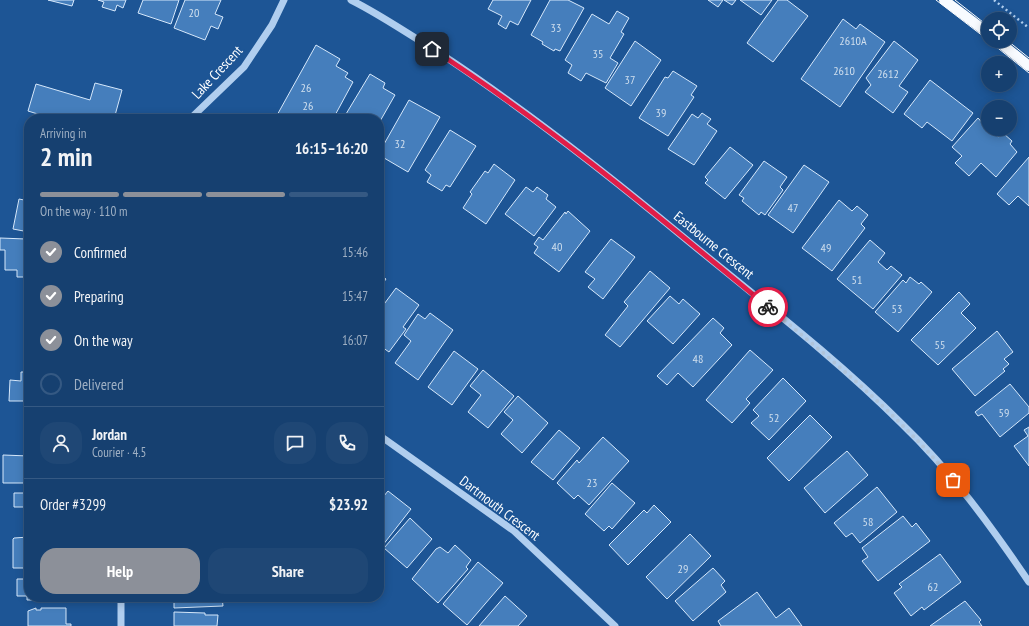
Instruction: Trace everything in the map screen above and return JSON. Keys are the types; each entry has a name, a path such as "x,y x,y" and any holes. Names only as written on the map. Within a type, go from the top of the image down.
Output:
{"main road":[{"path":"944,0 981,28"},
{"path":"1007,48 1029,66"}],"street":[{"name":"Lake Crescent","path":"195,114 244,67 272,25 284,0"},
{"name":"Eastbourne Crescent","path":"351,0 477,78 531,118 643,204 835,362 903,424 944,469 991,526 1029,582"},
{"name":"Dartmouth Crescent","path":"384,440 514,531 615,626"},
{"path":"121,602 121,626"}],"path":[{"path":"994,0 1029,28"}],"building":[{"path":"48,0 74,0 72,6"},
{"path":"98,0 126,0 123,8 117,5 115,11 102,7 104,2"},
{"path":"143,0 179,0 171,24 138,13"},
{"path":"185,0 221,0 215,14 223,17 218,29 211,26 205,40 174,28"},
{"path":"493,0 531,0 518,25 510,21 506,29 498,24 502,16 488,9"},
{"path":"550,0 568,0 584,8 560,51 555,49 554,51 531,35"},
{"path":"708,0 723,0 718,7"},
{"path":"724,0 736,0 732,5"},
{"path":"740,0 772,0 761,15"},
{"path":"778,0 787,0 808,16 773,62 747,43"},
{"path":"617,11 629,18 621,32 624,34 610,58 618,63 606,83 586,73 581,81 568,73 572,65 565,60 592,14 609,24"},
{"path":"843,19 856,29 860,24 885,42 840,107 801,79"},
{"path":"635,41 661,60 631,106 605,88"},
{"path":"894,41 918,60 899,86 908,92 893,113 865,92 871,85 866,78"},
{"path":"316,45 340,59 336,66 348,73 345,77 353,82 336,114 278,114"},
{"path":"673,71 697,86 691,95 694,97 668,136 639,118 665,77 668,78"},
{"path":"370,74 385,83 383,88 395,95 384,114 346,114"},
{"path":"930,80 973,113 952,141 927,122 922,128 904,114"},
{"path":"95,83 122,90 115,114 38,114 28,111 36,84 90,100"},
{"path":"409,100 440,117 408,172 384,158 384,144"},
{"path":"702,113 711,119 707,124 717,131 694,165 668,149 692,114 698,118"},
{"path":"978,118 981,121 981,136 1006,136 1012,141 1010,144 1017,152 996,177 981,163 969,176 955,163 962,156 952,147"},
{"path":"450,130 476,146 450,187 446,185 442,191 427,182 431,175 425,170"},
{"path":"730,147 753,165 725,199 705,183 708,180 705,177"},
{"path":"1029,157 1029,206 1018,196 1009,205 997,194"},
{"path":"764,161 787,177 780,187 783,190 765,215 761,212 759,215 742,201 744,198 739,195"},
{"path":"494,164 515,180 486,224 463,208 472,194 470,192 485,171 488,173"},
{"path":"804,165 829,182 793,233 768,215"},
{"path":"526,187 533,192 537,187 548,195 546,199 556,207 534,236 505,214"},
{"path":"19,199 24,200 24,231 13,229"},
{"path":"839,200 852,211 857,206 868,215 861,224 865,228 832,271 802,248"},
{"path":"568,211 590,231 559,272 534,253 538,247 534,244 539,237 543,240 565,212 566,214"},
{"path":"0,238 24,239 24,277 17,277 17,270 5,270 5,250 0,250"},
{"path":"611,239 635,257 603,299 588,287 595,279 585,272"},
{"path":"870,240 885,253 878,262 887,270 891,266 902,275 873,309 837,279"},
{"path":"650,271 670,288 620,347 605,335 628,306 624,302"},
{"path":"910,277 919,284 921,282 932,292 898,332 875,312 903,280 906,283"},
{"path":"396,288 419,305 403,327 406,329 389,352 384,348 384,304"},
{"path":"959,292 970,304 961,313 976,328 938,365 911,340"},
{"path":"670,296 679,304 683,299 700,314 673,344 647,321"},
{"path":"430,313 453,330 418,380 395,363 411,341 404,335 418,314 425,319"},
{"path":"713,318 724,328 720,333 732,345 693,387 678,373 667,385 657,376"},
{"path":"997,331 1013,352 1004,359 1009,364 1003,369 1005,371 975,396 952,369"},
{"path":"750,350 773,370 746,399 750,403 732,423 706,400"},
{"path":"454,351 478,369 452,405 428,387"},
{"path":"483,370 514,396 488,428 468,412 481,395 470,386"},
{"path":"21,372 24,372 24,401 9,401 10,380 21,381"},
{"path":"783,378 806,401 769,440 751,423 759,416 753,410"},
{"path":"1010,384 1029,407 1029,413 1000,437 982,414 978,416 975,412"},
{"path":"518,396 548,423 522,453 501,434 513,420 504,412"},
{"path":"810,415 832,437 789,481 767,458"},
{"path":"1029,427 1029,466 1014,446 1028,436 1024,430"},
{"path":"559,430 580,448 553,480 531,462"},
{"path":"603,437 629,461 589,505 578,495 574,499 557,483 577,460 579,463"},
{"path":"847,451 868,475 825,513 804,488"},
{"path":"3,455 24,456 24,483 3,483"},
{"path":"612,483 635,503 612,529 609,526 604,531 585,514"},
{"path":"877,487 897,512 860,543 852,533 846,537 834,523"},
{"path":"388,491 411,509 384,544 384,496"},
{"path":"14,493 24,493 24,507 14,507"},
{"path":"654,505 671,522 628,565 609,545 644,510 647,513"},
{"path":"903,516 912,527 916,523 930,541 878,581 862,561 868,557 862,548"},
{"path":"410,518 432,539 407,568 384,548"},
{"path":"690,534 711,556 667,599 646,577"},
{"path":"24,537 24,568 13,568 14,538"},
{"path":"455,545 471,560 466,567 468,569 438,603 412,579 436,549 440,547 448,553"},
{"path":"940,554 961,582 924,610 922,607 911,616 894,593 902,587 899,584"},
{"path":"478,562 503,583 467,625 443,604"},
{"path":"713,568 725,581 721,585 726,592 693,621 675,601"},
{"path":"17,579 24,579 24,596 17,596"},
{"path":"757,592 776,618 789,608 802,626 721,626 718,621"},
{"path":"505,596 527,616 518,626 479,626"},
{"path":"965,601 981,620 979,622 982,626 930,626"},
{"path":"174,602 223,602 223,606 174,608"},
{"path":"36,608 36,610 41,610 41,608 66,608 66,624 71,624 71,626 28,626 28,611"},
{"path":"174,612 218,615 217,626 174,626"}],"tram line":[{"path":"936,0 981,35"},
{"path":"955,0 981,20"},
{"path":"998,48 1029,73"},
{"path":"1017,48 1029,58"}],"way so far":[{"path":"768,307 835,362 903,424 953,480"}],"route":[{"path":"432,49 477,78 643,204 768,307"}]}
